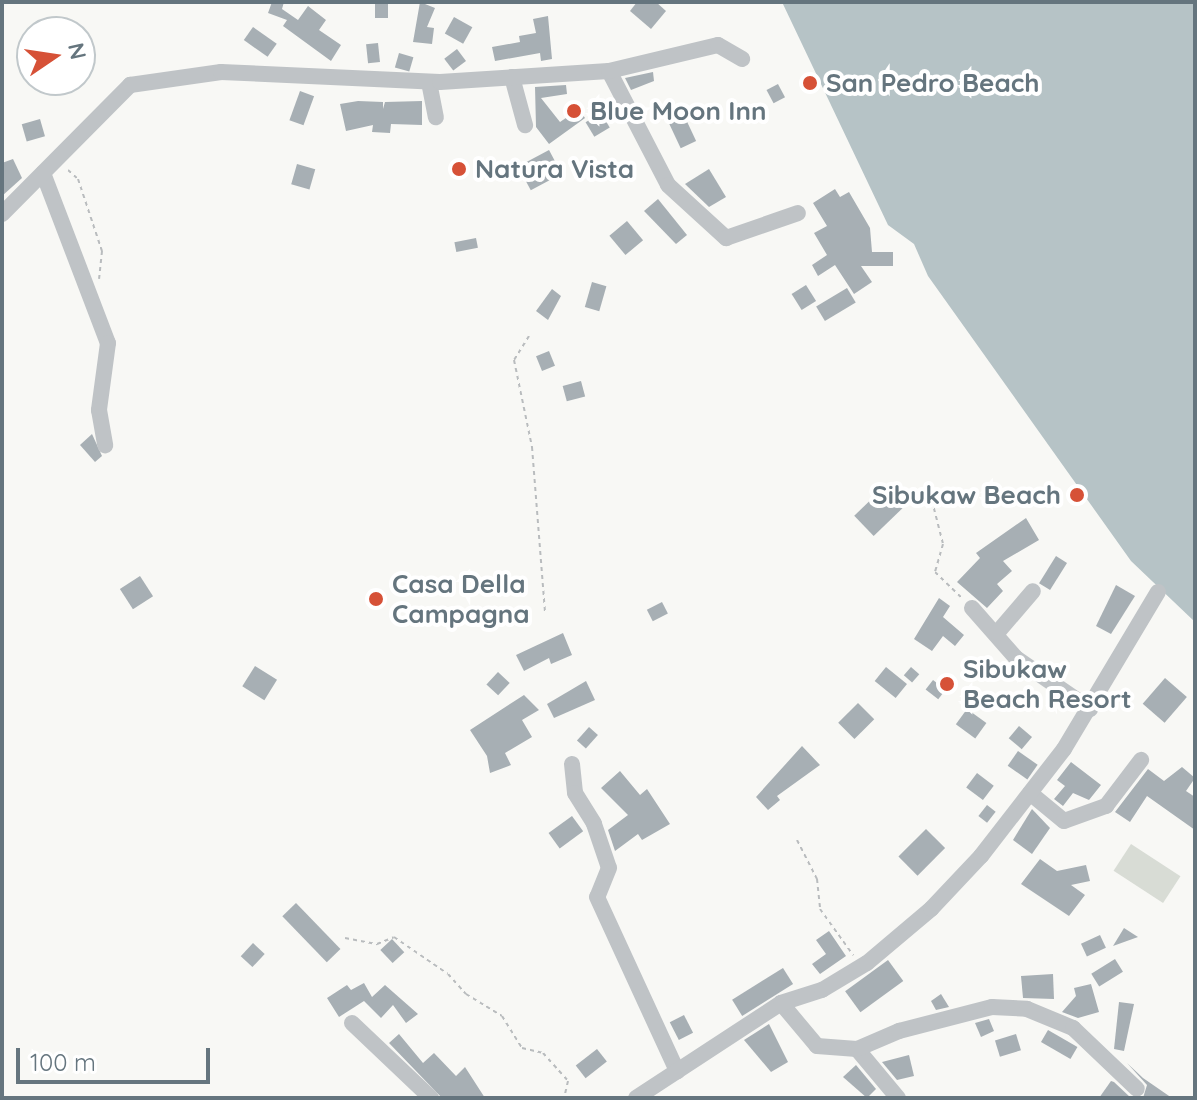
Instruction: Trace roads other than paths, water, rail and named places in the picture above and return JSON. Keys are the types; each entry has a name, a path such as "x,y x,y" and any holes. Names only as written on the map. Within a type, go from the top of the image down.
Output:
{"street":[{"path":"2,214 130,85 221,72 429,82 609,71 718,45 742,59"},
{"path":"609,71 668,185 726,238 798,213"},
{"path":"512,77 525,125"},
{"path":"429,82 436,117"},
{"path":"43,173 108,343 99,410 105,445"},
{"path":"997,633 1033,591"},
{"path":"636,1098 781,1003 822,990 861,967 941,899 1030,793 1090,709 1158,592"},
{"path":"972,608 1016,658 1090,709"},
{"path":"1030,793 1064,821 1106,806 1141,760"},
{"path":"572,764 575,793 594,824 609,868 597,897 677,1071"},
{"path":"781,1003 817,1046 857,1049 899,1031 992,1007 1027,1009 1073,1028 1137,1089"},
{"path":"352,1023 431,1098"},
{"path":"857,1049 898,1098"}],"place":[{"name":"San Pedro Beach","path":"810,83"},
{"name":"Blue Moon Inn","path":"574,111"},
{"name":"Natura Vista","path":"459,169"},
{"name":"Sibukaw Beach","path":"1077,495"},
{"name":"Casa Della Campagna","path":"376,599"},
{"name":"Sibukaw Beach Resort","path":"947,684"}]}
